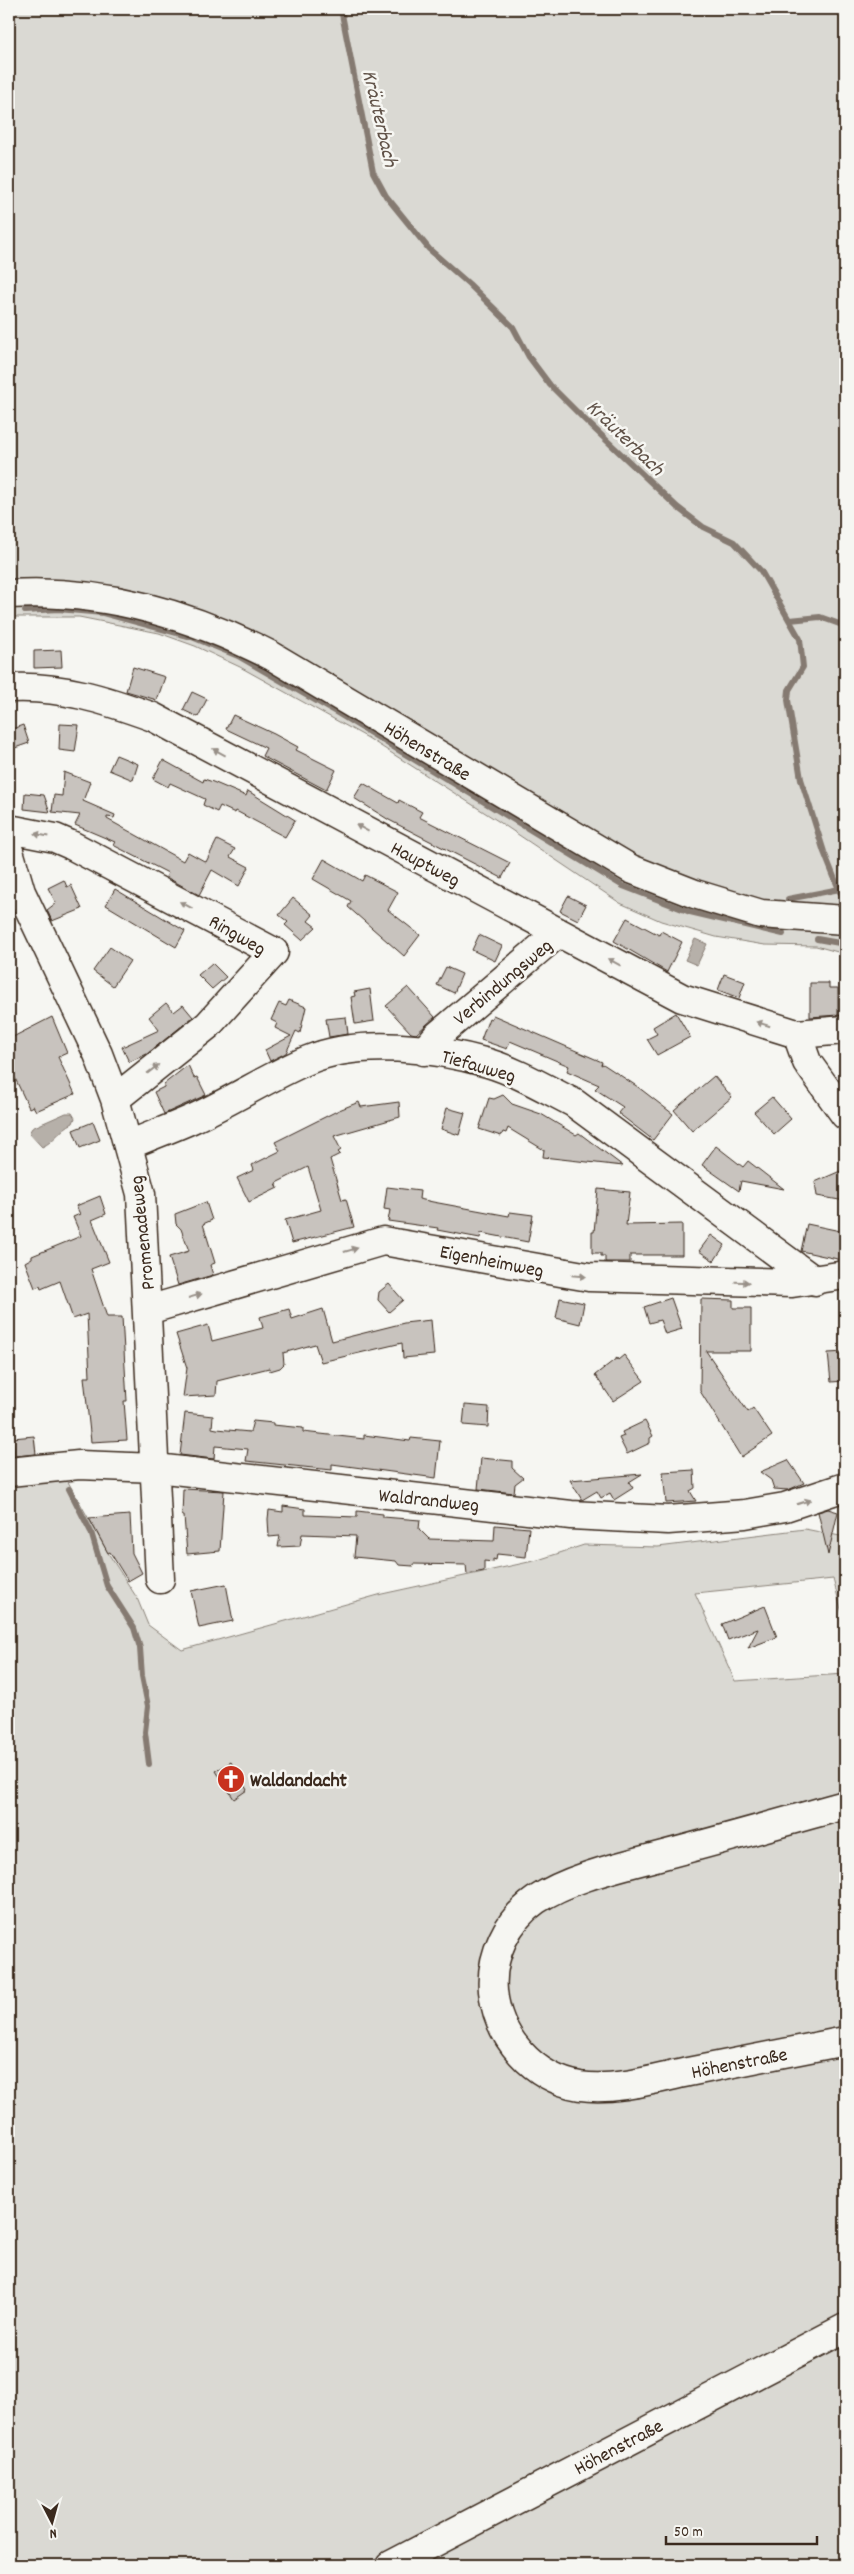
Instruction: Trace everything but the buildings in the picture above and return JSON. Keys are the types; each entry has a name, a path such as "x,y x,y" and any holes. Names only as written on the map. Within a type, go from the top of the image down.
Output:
{"street":[{"name":"Höhenstraße","path":"9,594 44,593 111,599 148,606 214,628 272,656 631,869 694,894 761,914 845,920"},
{"name":"Hauptweg","path":"9,688 56,689 102,699 153,717 682,998 796,1034 845,1030"},
{"name":"Ringweg","path":"9,829 55,838 72,845 274,952 208,1025 115,1099"},
{"name":"Promenadeweg","path":"9,851 21,892 94,1045 115,1099 141,1194 160,1579"},
{"name":"Verbindungsweg","path":"424,1051 436,1037 558,933"},
{"path":"796,1034 807,1062 845,1115"},
{"name":"Tiefauweg","path":"129,1145 192,1119 308,1060 339,1051 376,1048 424,1051 488,1064 530,1080 574,1103 815,1281"},
{"name":"Eigenheimweg","path":"148,1310 383,1241 568,1275 792,1284 845,1275"},
{"name":"Waldrandweg","path":"9,1472 79,1465 156,1468 571,1515 668,1520 762,1512 785,1507 845,1487"},
{"name":"Höhenstraße","path":"845,1805 630,1865 547,1893 516,1918 500,1944 495,1963 493,1987 495,2007 503,2029 517,2050 536,2068 572,2084 595,2086 662,2078 845,2041"},
{"name":"Höhenstraße","path":"390,2565 845,2328"}],"shaded area":[{"path":"9,9 845,9 845,954 816,946 765,945 716,937 661,921 620,903 498,821 368,738 240,667 195,646 159,633 79,617 9,617"},
{"path":"695,939 707,944 697,965 685,960"},
{"path":"66,1113 72,1113 75,1118 73,1123 46,1145 42,1147 29,1133 32,1128"},
{"path":"67,1480 108,1553 137,1598 148,1625 182,1650 382,1594 538,1560 584,1545 658,1547 805,1529 845,1537 845,1643 842,1613 833,1579 695,1593 735,1681 845,1674 845,2565 9,2565 9,1485"}],"waterway":[{"name":"Kräuterbach","path":"341,9 373,172 386,196 429,249 469,284 513,327 529,357 550,385 583,418 677,507 703,527 734,542 761,571 800,639 803,667 789,690 788,700 801,779 824,852 840,892"},
{"path":"25,611 58,609 103,613 192,637 238,656 339,714 623,886 690,912 783,934"},
{"path":"790,620 820,617 845,626"},
{"path":"788,899 845,888"},
{"path":"817,939 845,944"},
{"path":"69,1489 91,1532 107,1586 134,1628 140,1648 142,1676 148,1706 145,1732 149,1764"}],"place":[{"name":"Waldandacht","path":"231,1779"}]}
